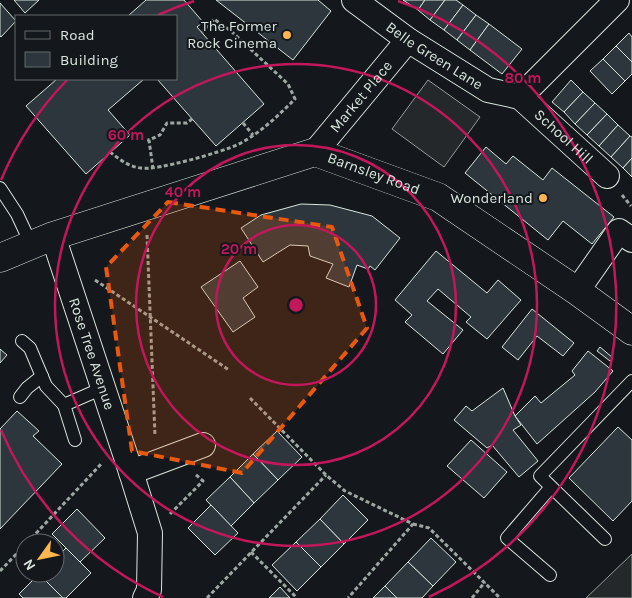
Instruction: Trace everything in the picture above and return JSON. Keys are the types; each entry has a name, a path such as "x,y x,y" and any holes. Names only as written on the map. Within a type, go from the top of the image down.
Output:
{"street":[{"name":"Belle Green Lane","path":"354,0 408,40 488,90 520,97"},
{"path":"520,97 617,0"},
{"name":"Market Place","path":"316,152 408,40"},
{"name":"School Hill","path":"520,97 607,176"},
{"name":"Barnsley Road","path":"0,258 48,245 146,206 316,152 438,197 577,291 632,331"},
{"path":"577,291 619,231 632,240"},
{"name":"Rose Tree Avenue","path":"48,245 103,388 150,533 149,590 145,598"},
{"path":"131,472 204,445"}],"lane":[{"path":"0,188 17,214 48,245"},
{"path":"22,341 30,348 46,386 64,405 75,440"},
{"path":"20,397 27,388 42,376"},
{"path":"605,539 540,476 632,381"},
{"path":"64,405 103,388"},
{"path":"550,575 507,538 551,487"}],"path":[{"path":"110,152 135,167 153,168 217,152 238,144 253,135 266,126 295,99 288,84 232,32 214,20 202,33"},
{"path":"130,131 149,140 160,135 167,123 187,123 192,119"},
{"path":"243,123 253,135"},
{"path":"149,140 153,168"},
{"path":"146,206 150,316 166,459 203,481 172,513 148,526"},
{"path":"48,245 229,370"},
{"path":"250,398 326,475 345,491 413,524 429,528 500,598"},
{"path":"36,533 121,443"},
{"path":"207,598 326,475"},
{"path":"348,598 413,524"},
{"path":"251,552 297,598"},
{"path":"0,571 15,555"},
{"path":"472,598 485,582"}],"highlighted area":[{"path":"168,202 332,227 367,328 242,473 132,451 106,267"}],"shaded area":[{"path":"428,80 480,117 444,167 392,129"},
{"path":"632,554 632,598 586,598"}],"building":[{"path":"14,0 39,0 25,13"},
{"path":"146,0 184,0 203,22 197,27 264,104 216,146 158,80 178,80 178,15 129,15"},
{"name":"The Former Rock Cinema","path":"216,0 318,0 331,11 293,60"},
{"path":"403,0 425,0 418,10"},
{"path":"425,0 445,0 430,20 418,10"},
{"path":"445,0 456,0 463,5 444,30 430,20"},
{"path":"0,3 15,22 0,36"},
{"path":"463,5 476,15 457,40 444,30"},
{"path":"476,15 489,24 470,50 457,40"},
{"path":"489,24 522,49 502,74 470,50"},
{"path":"629,33 632,37 632,62 616,46"},
{"path":"616,46 632,62 632,74 625,81 603,59"},
{"path":"603,59 625,81 612,94 590,71"},
{"path":"56,80 143,80 108,110 130,135 86,174 26,106"},
{"path":"571,80 583,92 564,112 552,102"},
{"path":"583,92 595,103 575,124 564,112"},
{"path":"595,103 607,114 587,135 575,124"},
{"path":"607,114 618,125 599,146 587,135"},
{"path":"618,125 630,136 611,157 599,146"},
{"path":"630,136 632,137 632,158 623,168 611,157"},
{"name":"Wonderland","path":"486,147 506,164 513,156 543,180 552,168 614,217 592,244 563,221 548,240 465,173"},
{"path":"632,158 632,177 623,168"},
{"path":"301,204 330,205 372,216 400,238 375,270 370,266 368,269 357,265 349,287 326,278 333,264 310,256 308,246 290,245 263,262 241,228 261,215"},
{"path":"436,251 487,293 498,280 521,300 487,339 466,322 471,317 438,289 427,301 463,330 443,354 405,322 412,315 395,300"},
{"path":"240,261 258,287 243,298 255,317 233,332 201,287"},
{"path":"532,309 574,343 563,356 537,336 518,360 502,347"},
{"path":"600,347 613,358 610,361 597,351"},
{"path":"0,349 7,355 0,363"},
{"path":"588,351 613,371 595,392 537,444 515,416 535,396 541,403 575,375 572,371"},
{"path":"503,388 521,425 513,430 538,461 519,477 492,445 487,448 454,420 466,406 472,411"},
{"path":"17,411 39,431 33,436 62,464 0,529 0,429"},
{"path":"618,427 632,440 632,501 613,521 569,478"},
{"path":"277,431 302,457 278,480 253,454"},
{"path":"471,440 507,472 484,498 447,466"},
{"path":"253,454 278,480 254,503 230,477"},
{"path":"230,477 254,503 231,526 206,500"},
{"path":"343,495 368,520 344,544 320,519"},
{"path":"211,505 238,533 215,555 188,528"},
{"path":"77,509 105,538 80,562 65,547 65,533 53,533"},
{"path":"320,519 344,544 321,567 296,542"},
{"path":"431,538 456,562 433,586 408,562"},
{"path":"296,542 321,567 297,591 272,565"},
{"path":"65,549 91,573 66,598 63,598 48,583 65,583"},
{"path":"408,562 433,586 422,598 397,598 385,586"},
{"path":"30,583 48,583 63,598 23,598 19,594"},
{"path":"385,586 397,598 373,598"},
{"path":"280,587 290,598 269,598"}],"place":[{"name":"The Former Rock Cinema","path":"287,35"},
{"name":"Wonderland","path":"543,198"}]}
